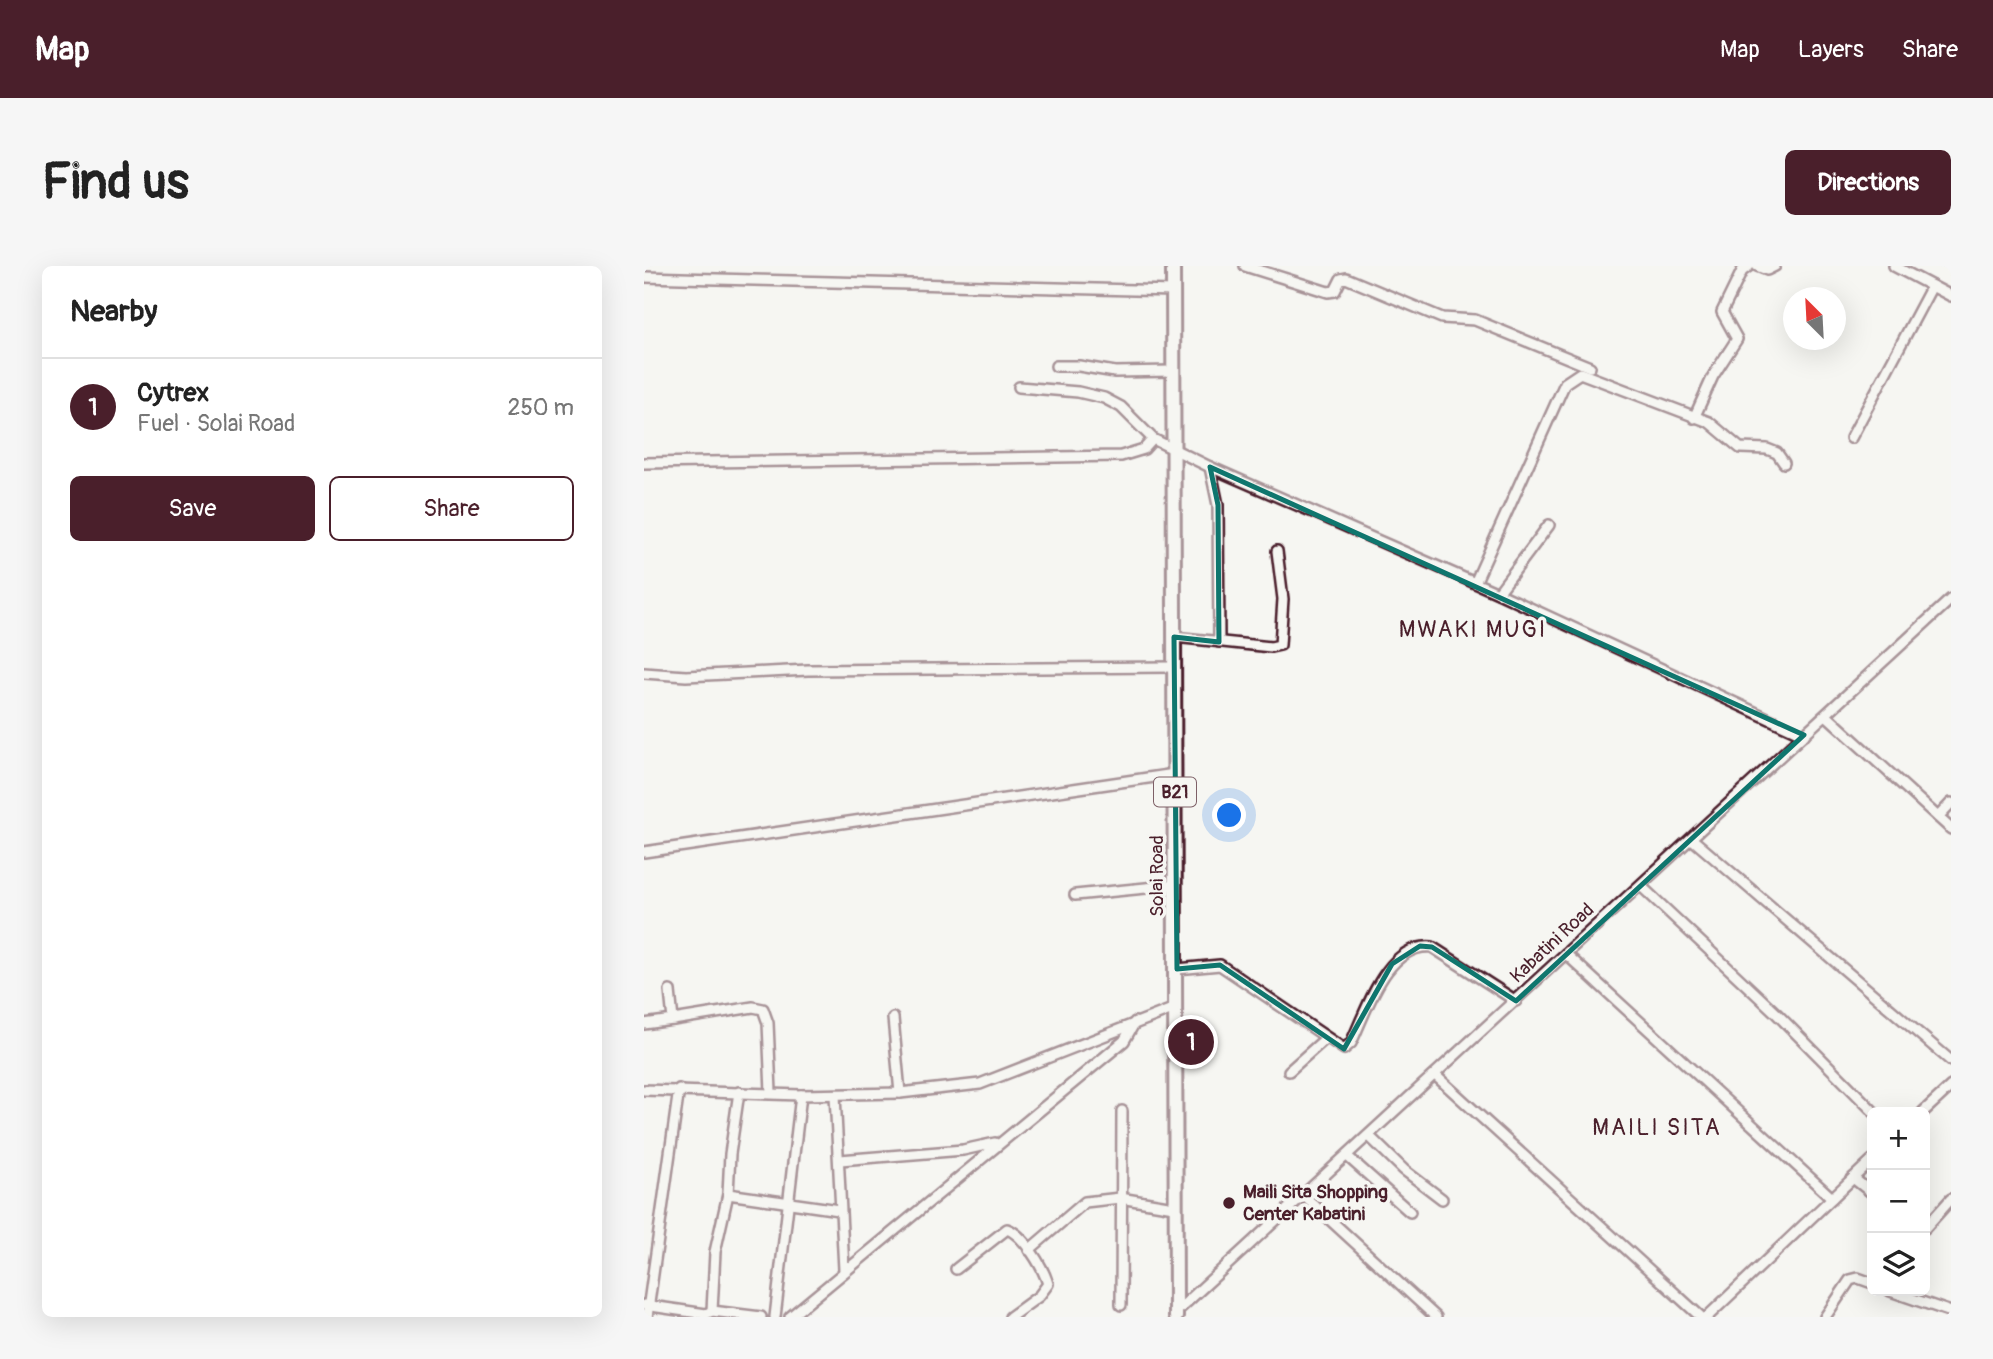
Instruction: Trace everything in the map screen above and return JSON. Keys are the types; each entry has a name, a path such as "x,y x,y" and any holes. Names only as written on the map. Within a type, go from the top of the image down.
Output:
{"highway":[{"name":"Solai Road","path":"1173,266 1176,1315"}],"street":[{"path":"1245,266 1328,292 1335,291 1341,279 1346,278 1442,318 1475,320 1590,367"},
{"path":"1694,418 1713,376 1735,347 1736,332 1722,312 1742,271 1749,266"},
{"path":"1757,266 1767,270 1775,266"},
{"path":"1894,266 1951,296"},
{"path":"644,278 1173,291"},
{"path":"1851,438 1932,286"},
{"path":"1056,366 1079,366 1115,372 1173,371"},
{"path":"1475,583 1565,383 1580,373 1709,422 1722,429 1740,448 1767,449 1777,453 1784,463"},
{"path":"1019,387 1078,392 1104,398 1121,407 1153,439 1210,467 1498,593 1804,735"},
{"path":"644,463 1121,456 1144,449 1153,439"},
{"path":"1210,467 1218,505 1219,642"},
{"path":"1498,593 1549,525"},
{"path":"1174,637 1272,647 1283,640 1277,551"},
{"name":"Kabatini Road","path":"1176,1315 1951,599"},
{"path":"644,673 686,676 808,670 1174,667"},
{"path":"1826,715 1951,830"},
{"path":"644,852 1175,774"},
{"path":"1938,817 1951,803"},
{"path":"1692,839 1951,1061"},
{"path":"1075,895 1176,884"},
{"path":"1640,886 1796,1032 1869,1107"},
{"path":"1177,969 1220,965 1344,1049 1351,1044 1392,964 1420,946 1432,947 1516,1001"},
{"path":"1566,954 1611,999 1832,1198"},
{"path":"670,991 673,1020"},
{"path":"644,1024 753,1007 763,1009 768,1023 771,1092"},
{"path":"644,1090 801,1095 900,1093 996,1080 1175,1008"},
{"path":"894,1018 900,1093"},
{"path":"790,1317 844,1270 921,1210 997,1143 1124,1041 1135,1023"},
{"path":"1289,1071 1326,1038"},
{"path":"1434,1075 1701,1317"},
{"path":"1928,1107 1951,1086"},
{"path":"647,1317 646,1305 678,1089"},
{"path":"708,1314 715,1252 728,1195 730,1154 739,1092"},
{"path":"835,1094 844,1270"},
{"path":"775,1317 801,1095"},
{"path":"1121,1305 1122,1111"},
{"path":"1368,1136 1442,1199"},
{"path":"839,1160 963,1150 997,1143"},
{"path":"1347,1156 1410,1212"},
{"path":"1707,1317 1867,1165"},
{"path":"1853,1178 1867,1189"},
{"path":"728,1195 839,1210"},
{"path":"1304,1196 1436,1317"},
{"path":"1029,1250 1085,1202 1120,1198 1174,1207"},
{"path":"1930,1222 1951,1199"},
{"path":"956,1269 1007,1228 1013,1231 1029,1250 1048,1284 1045,1291 1010,1317"},
{"path":"1825,1317 1850,1280 1858,1278 1867,1281"},
{"path":"1905,1296 1951,1312"},
{"path":"646,1305 708,1314 761,1317"}],"highlighted area":[{"path":"1210,467 1804,735 1516,1001 1432,947 1420,946 1392,964 1344,1049 1220,965 1177,969 1174,637 1219,642 1218,505"}],"place":[{"name":"Cytrex","path":"1191,1042"},
{"name":"Maili Sita Shopping Center Kabatini","path":"1229,1203"}],"district":[{"name":"MWAKI MUGI","path":"1473,629"},
{"name":"MAILI SITA","path":"1657,1127"}]}
